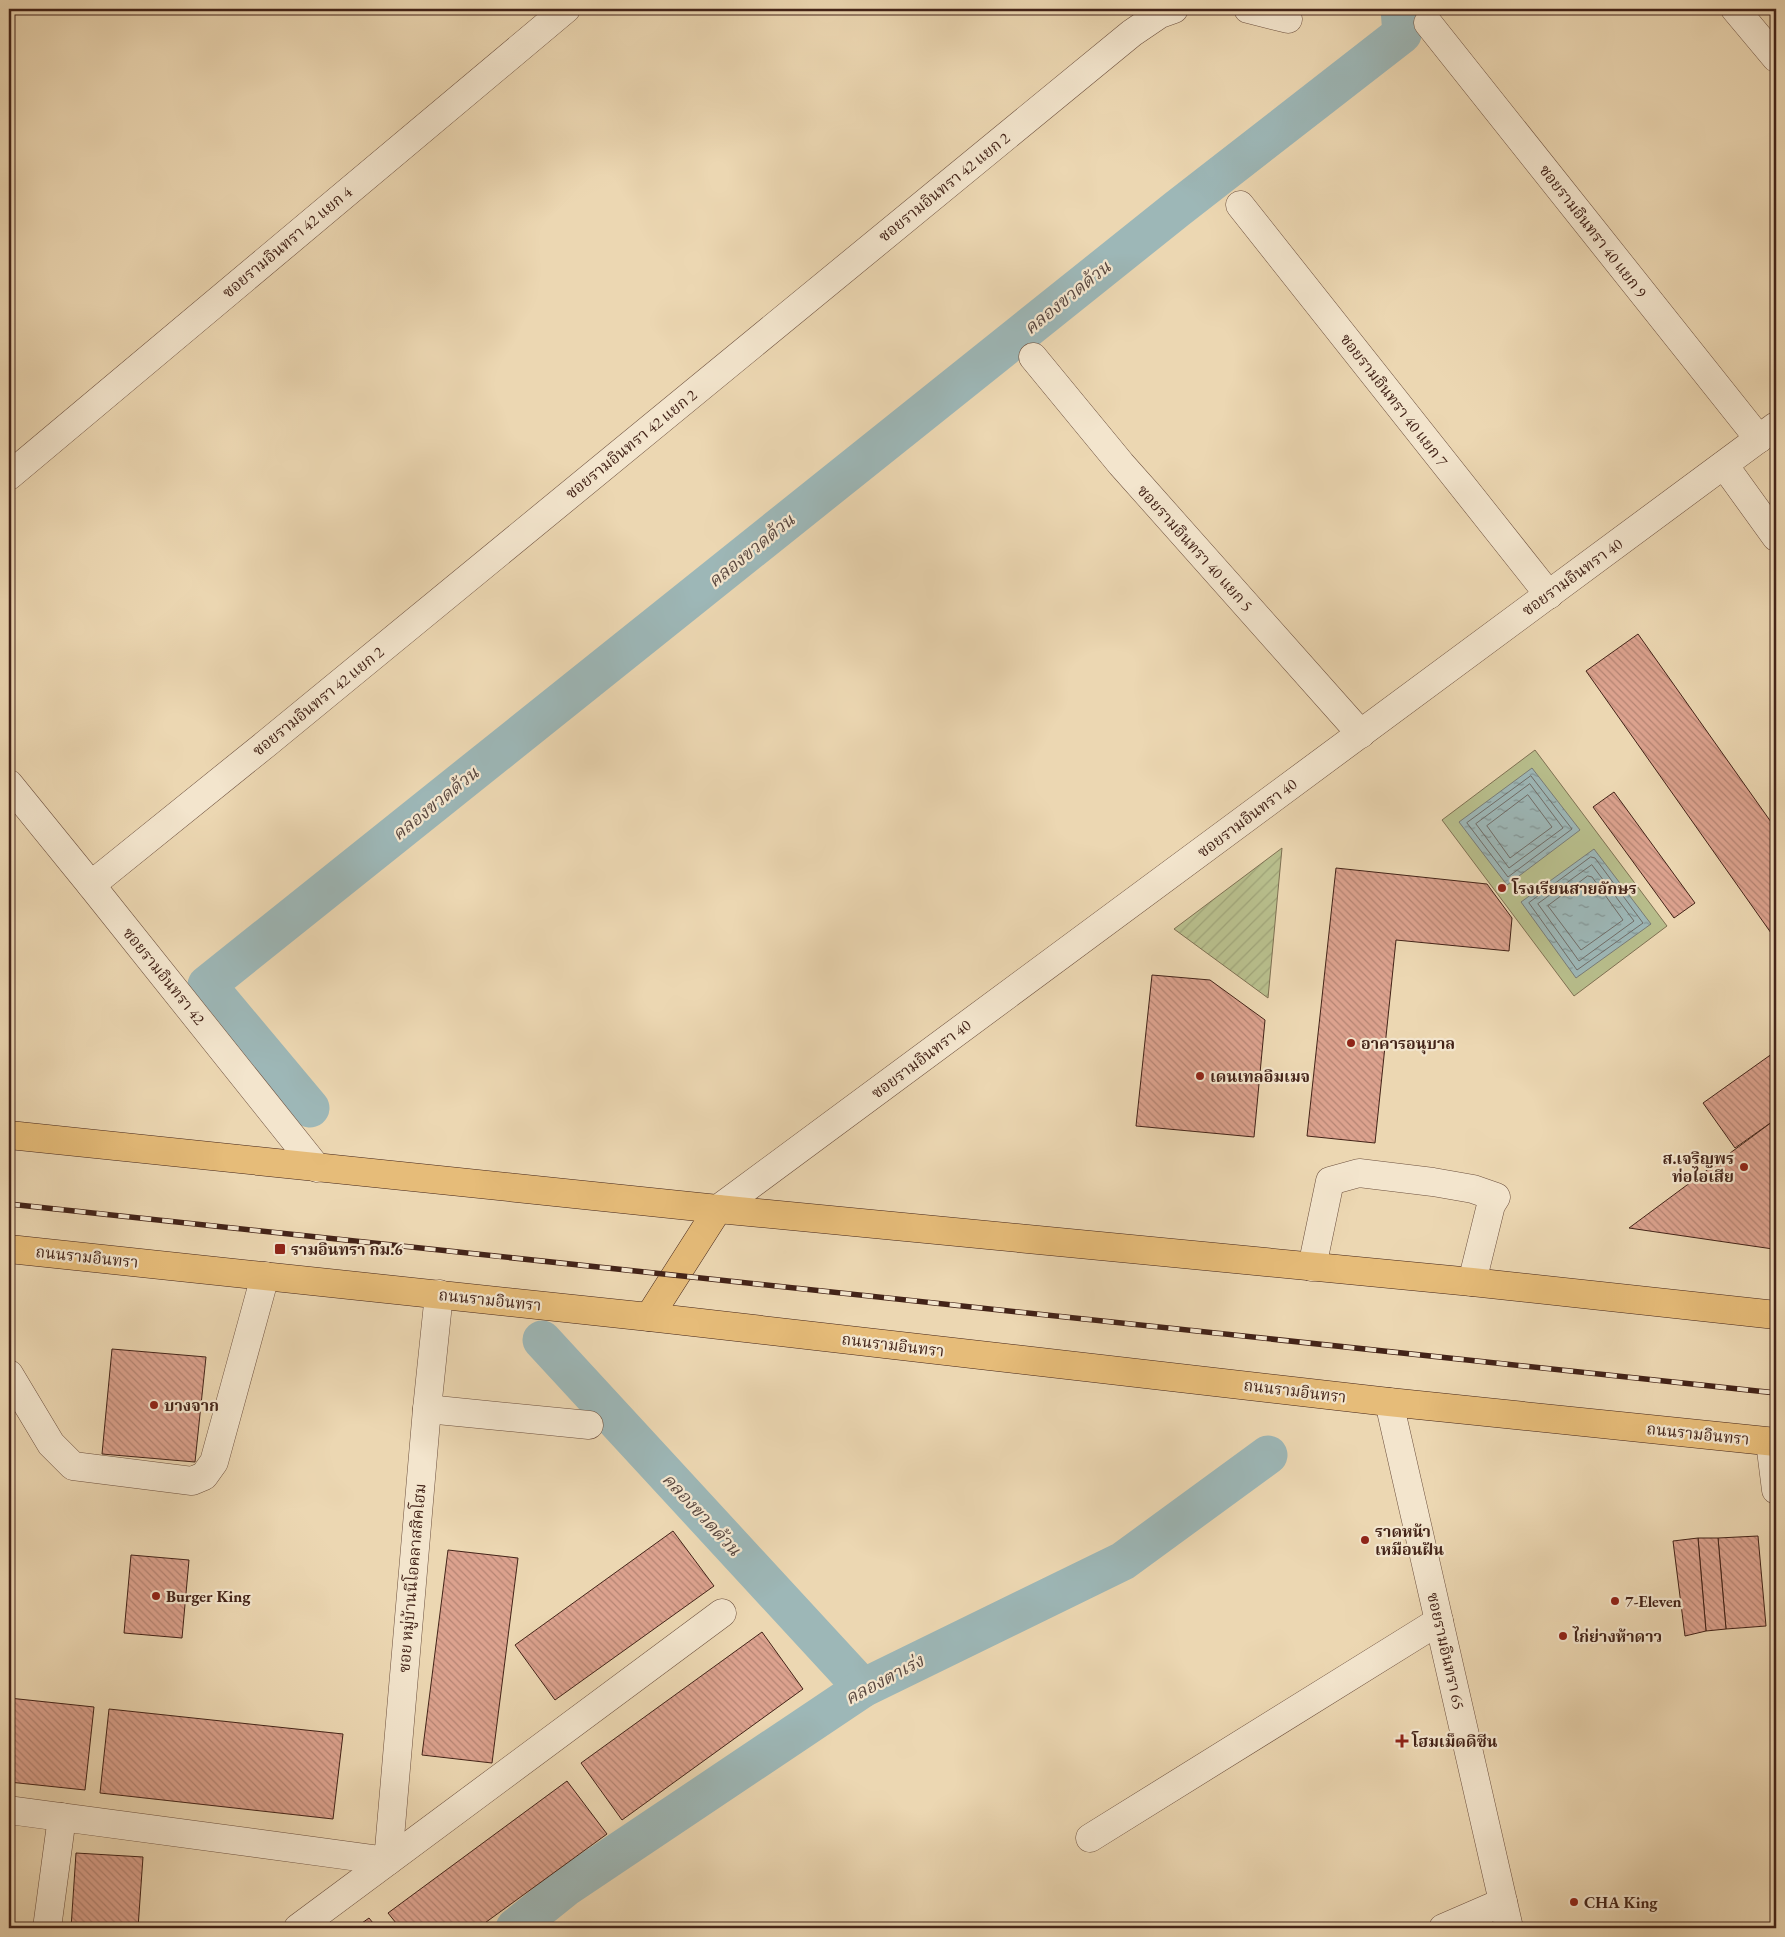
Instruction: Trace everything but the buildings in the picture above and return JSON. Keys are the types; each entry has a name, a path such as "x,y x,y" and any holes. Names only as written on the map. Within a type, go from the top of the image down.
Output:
{"main road":[{"path":"9,1135 718,1210 1472,1282 1776,1315"},
{"path":"650,1317 718,1210"},
{"name":"ถนนรามอินทรา","path":"9,1249 650,1317 1389,1402 1773,1442"}],"street":[{"name":"ซอยรามอินทรา 42 แยก 4","path":"9,476 566,9"},
{"name":"ซอยรามอินทรา 42 แยก 2","path":"92,885 1132,33 1160,14 1174,9"},
{"path":"1248,9 1288,20"},
{"path":"1735,9 1776,58"},
{"name":"ซอยรามอินทรา 40 แยก 9","path":"1428,23 1767,433"},
{"name":"ซอยรามอินทรา 40 แยก 7","path":"1240,206 1549,594"},
{"name":"ซอยรามอินทรา 40 แยก 5","path":"1033,357 1120,464 1361,734"},
{"name":"ซอยรามอินทรา 40","path":"718,1210 1767,433"},
{"path":"1724,465 1776,537"},
{"name":"ซอยรามอินทรา 42","path":"9,784 92,885 317,1168"},
{"path":"1312,1267 1330,1181 1359,1173 1473,1189 1496,1197 1491,1205 1472,1282"},
{"path":"9,1374 51,1444 73,1466 192,1481 204,1476 214,1462 265,1276"},
{"name":"ซอย หมู่บ้านนีโอคลาสสิคโฮม","path":"388,1861 427,1409 439,1294"},
{"name":"ซอยรามอินทรา 65","path":"1389,1402 1509,1928"},
{"path":"427,1409 588,1425"},
{"path":"1773,1442 1776,1490"},
{"path":"298,1928 722,1613"},
{"path":"1090,1838 1439,1621"},
{"path":"9,1810 388,1861"},
{"path":"47,1928 62,1817"},
{"path":"1443,1928 1503,1902"}],"green space":[{"path":"1535,750 1667,926 1574,996 1442,820"},
{"path":"1282,848 1268,998 1174,929"}],"water":[{"path":"1532,768 1580,830 1507,885 1459,822"},
{"path":"1594,849 1651,924 1576,978 1521,902"}],"waterway":[{"name":"คลองขวดด้วน","path":"310,1108 207,985 1177,209 1402,34 1400,9"},
{"name":"คลองขวดด้วน","path":"542,1340 863,1688"},
{"name":"คลองตาเร่ง","path":"515,1928 566,1887 863,1688 1123,1561 1268,1455"}],"railway":[{"path":"9,1204 1776,1393"}],"place":[{"name":"โรงเรียนสายอักษร","path":"1502,888"},
{"name":"อาคารอนุบาล","path":"1351,1043"},
{"name":"เดนเทลอิมเมจ","path":"1200,1076"},
{"name":"ส.เจริญพร ท่อไอเสีย","path":"1744,1167"},
{"name":"รามอินทรา กม.6","path":"280,1249"},
{"name":"บางจาก","path":"154,1405"},
{"name":"ราดหน้า เหมือนฝัน","path":"1365,1540"},
{"name":"Burger King","path":"156,1596"},
{"name":"7-Eleven","path":"1615,1601"},
{"name":"ไก่ย่างห้าดาว","path":"1563,1636"},
{"name":"โฮมเม็ดดิซีน","path":"1402,1741"},
{"name":"CHA King","path":"1574,1902"}]}
